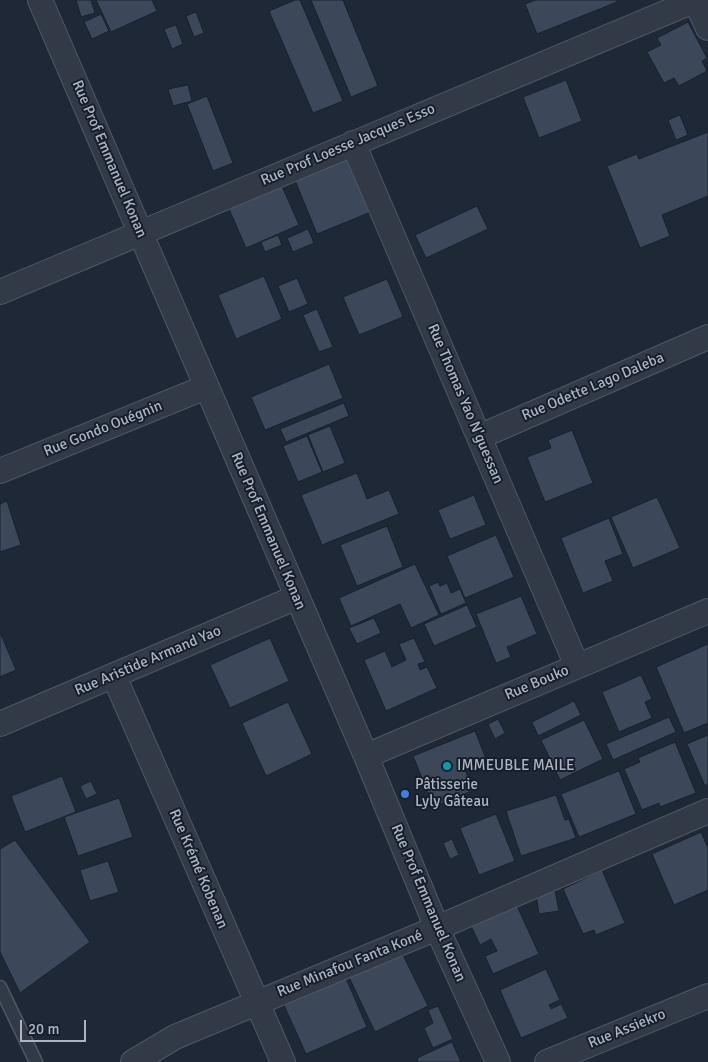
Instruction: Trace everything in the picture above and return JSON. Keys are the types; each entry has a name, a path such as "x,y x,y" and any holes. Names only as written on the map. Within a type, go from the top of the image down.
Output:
{"street":[{"name":"Rue Prof Emmanuel Konan","path":"40,0 366,756 437,928 498,1062"},
{"name":"Rue Prof Loesse Jacques Esso","path":"0,292 696,0"},
{"path":"696,0 708,28"},
{"name":"Rue Thomas Yao N'guessan","path":"353,143 576,666"},
{"name":"Rue Odette Lago Daleba","path":"479,437 708,337"},
{"name":"Rue Gondo Ouégnin","path":"0,471 206,387"},
{"name":"Rue Aristide Armand Yao","path":"0,724 297,597"},
{"name":"Rue Bouko","path":"366,756 708,611"},
{"name":"Rue Krémé Kobenan","path":"114,676 283,1062"},
{"name":"Rue Minafou Fanta Koné","path":"133,1062 175,1037 437,928 708,811"},
{"name":"Rue Assiekro","path":"547,1062 706,1001"}],"lane":[{"path":"0,987 36,1062"}],"building":[{"path":"76,0 91,0 95,13 81,17"},
{"path":"96,0 152,0 157,11 111,32"},
{"path":"295,0 300,0 343,101 313,113 269,11"},
{"path":"311,0 343,0 378,86 351,97"},
{"path":"535,0 616,0 617,2 537,34 525,4"},
{"path":"196,12 204,33 194,37 186,16"},
{"path":"101,14 109,31 92,39 84,22"},
{"path":"688,22 707,58 702,61 707,71 679,86 674,78 664,83 647,52 661,45 657,38"},
{"path":"176,25 183,44 172,49 164,29"},
{"path":"566,80 582,121 539,138 523,97"},
{"path":"188,85 192,101 173,106 168,89"},
{"path":"207,96 233,163 213,171 187,104"},
{"path":"680,115 688,135 676,140 668,120"},
{"path":"708,132 708,196 662,215 670,236 640,248 607,166 637,154 639,159"},
{"path":"346,151 371,212 317,234 292,173"},
{"path":"282,186 299,225 246,248 229,209"},
{"path":"477,206 488,229 426,258 415,235"},
{"path":"308,229 314,243 293,252 287,238"},
{"path":"278,235 282,245 265,252 261,242"},
{"path":"264,276 282,319 236,339 218,295"},
{"path":"297,278 308,304 289,312 278,286"},
{"path":"387,279 403,317 359,335 343,297"},
{"path":"317,309 333,347 319,352 303,315"},
{"path":"329,364 343,398 265,430 251,397"},
{"path":"344,403 349,416 286,442 280,429"},
{"path":"330,426 345,463 323,472 308,435"},
{"path":"572,430 593,483 545,502 527,457 551,448 548,440"},
{"path":"307,436 322,472 298,482 283,446"},
{"path":"357,473 367,499 389,490 399,514 322,545 301,495"},
{"path":"474,495 486,525 450,539 438,510"},
{"path":"657,497 680,548 633,568 611,517"},
{"path":"7,501 21,545 0,552 0,504"},
{"path":"609,518 623,554 605,561 613,581 583,593 561,538"},
{"path":"387,526 403,567 357,586 340,545"},
{"path":"496,535 514,577 465,598 447,556"},
{"path":"415,564 439,615 411,628 400,604 351,626 339,598"},
{"path":"438,582 440,586 447,583 451,593 460,589 466,603 441,614 429,586"},
{"path":"521,596 537,634 507,647 511,657 496,663 476,614"},
{"path":"467,605 477,627 434,646 424,624"},
{"path":"374,618 381,633 357,644 349,628"},
{"path":"0,632 16,670 0,677"},
{"path":"270,638 289,681 230,708 210,665"},
{"path":"414,638 425,662 418,664 420,670 427,667 437,688 386,711 364,660 385,651 392,667 406,660 399,644"},
{"path":"708,644 708,723 684,733 656,667"},
{"path":"641,675 652,699 645,702 652,718 619,732 602,692"},
{"path":"574,701 581,715 538,736 532,722"},
{"path":"288,702 312,754 266,776 242,723"},
{"path":"669,717 676,732 613,760 606,744"},
{"path":"498,719 505,733 495,739 488,724"},
{"path":"584,720 603,759 560,780 541,740"},
{"name":"IMMEUBLE MAILE","path":"475,731 487,761 465,770 474,790 434,807 413,756"},
{"path":"708,735 708,784 705,786 687,744"},
{"path":"675,742 696,793 660,807 659,803 642,810 624,769 640,762 638,758"},
{"path":"619,771 636,814 579,837 561,794"},
{"path":"62,776 76,812 25,832 11,796"},
{"path":"91,781 97,794 86,799 80,786"},
{"path":"556,795 565,820 569,819 576,838 521,856 506,811"},
{"path":"119,798 133,837 78,856 64,817"},
{"path":"496,814 515,861 479,875 460,828"},
{"path":"701,832 708,848 708,890 674,905 652,854"},
{"path":"452,839 459,855 450,859 443,843"},
{"path":"15,840 90,942 20,993 0,952 0,849"},
{"path":"108,861 119,892 90,901 80,870"},
{"path":"602,870 625,923 596,935 594,930 583,934 563,889"},
{"path":"555,891 559,911 539,914 536,894"},
{"path":"517,906 539,954 493,974 485,956 497,951 491,939 480,945 471,926"},
{"path":"401,951 428,1006 375,1032 348,975"},
{"path":"546,969 560,1000 549,1005 551,1009 561,1004 568,1018 521,1038 500,990"},
{"path":"345,976 367,1027 306,1054 283,1003"},
{"path":"438,1006 453,1039 433,1048 424,1028 433,1023 428,1010"},
{"path":"452,1042 461,1062 418,1062 417,1058"}],"place":[{"name":"IMMEUBLE MAILE","path":"447,766"},
{"name":"Pâtisserie Lyly Gâteau","path":"405,794"}]}
